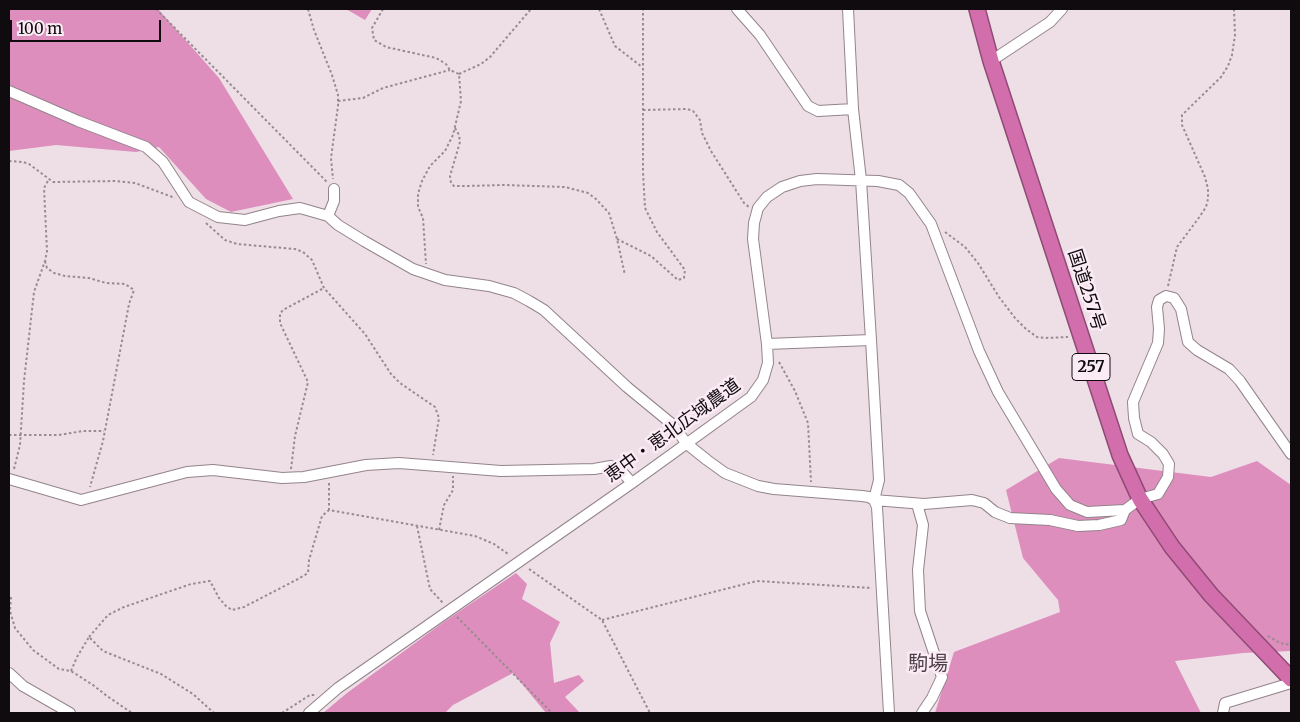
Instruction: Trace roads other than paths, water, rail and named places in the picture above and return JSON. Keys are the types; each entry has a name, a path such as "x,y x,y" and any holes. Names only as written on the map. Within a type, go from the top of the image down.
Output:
{"highway":[{"name":"国道257号","path":"977,9 991,61 1120,456 1140,499 1172,547 1211,594 1291,679"}],"street":[{"path":"737,9 760,35 808,106 818,111 853,109"},
{"path":"848,9 853,109 861,180 871,340 879,480 874,500 877,507 889,713"},
{"path":"991,61 1050,22 1062,9"},
{"path":"9,90 78,121 146,147 163,162 189,202 218,217 245,220 279,211 300,208 328,216 338,225 364,241 424,274 445,280 489,286 514,293 536,305 574,336 627,387 672,424 687,444 725,473 742,481 774,490 862,496 874,500 917,504 972,500 984,504 995,512 1010,518 1050,520 1078,526 1099,525 1121,520 1125,510 1140,499 1158,494 1168,477 1169,464 1163,454 1151,442 1138,434 1133,402 1158,343 1157,307 1159,300 1166,296 1174,298 1181,310 1188,342 1229,369 1240,381 1291,454"},
{"name":"恵中・恵北広域農道","path":"309,713 338,688 632,483 751,396 762,380 768,358 753,239 757,212 767,197 782,187 800,181 817,179 861,180"},
{"path":"861,180 878,180 899,185 910,193 920,206 933,231 979,351 998,392 1056,489 1070,505 1086,512 1125,510"},
{"path":"328,216 334,201 334,189"},
{"path":"767,344 871,340"},
{"path":"10,480 82,500 187,472 213,470 290,478 366,465 400,463 501,472 594,469 611,466 623,473 632,483"},
{"path":"917,504 922,525 918,570 920,611 942,677 922,713"},
{"path":"9,673 23,686 70,713"},
{"path":"1223,713 1225,703 1291,683"}],"district":[{"name":"駒場","path":"928,664"}]}
